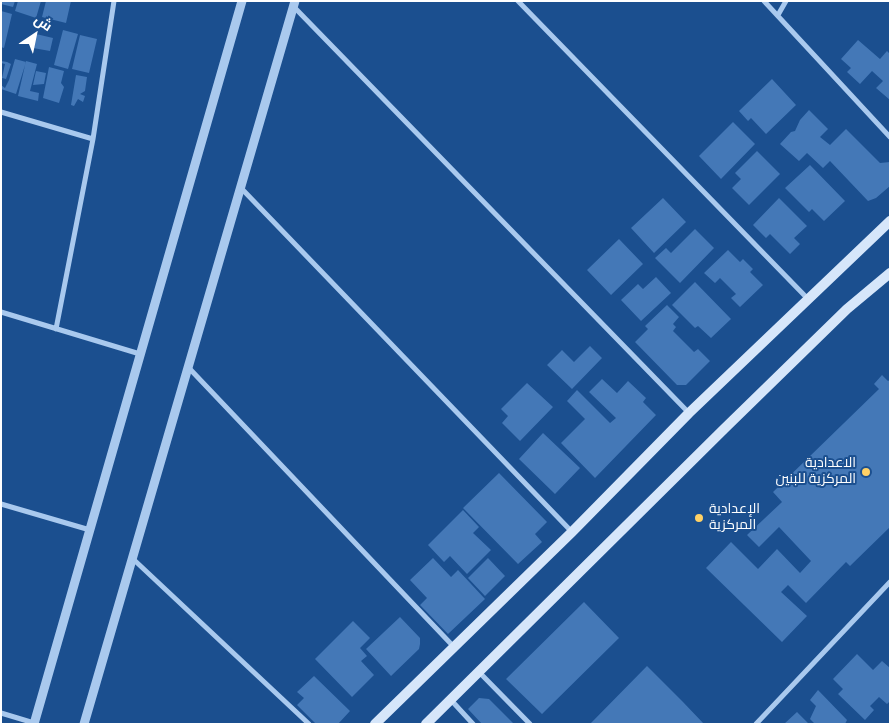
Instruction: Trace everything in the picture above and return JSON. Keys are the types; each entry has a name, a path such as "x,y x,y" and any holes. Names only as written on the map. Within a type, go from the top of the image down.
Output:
{"main road":[{"path":"374,724 572,532 689,413 890,221"},
{"path":"426,724 847,308 890,273"}],"street":[{"path":"56,329 93,139 114,1"},
{"path":"1,712 34,723 242,1"},
{"path":"518,1 808,299"},
{"path":"764,1 890,137"},
{"path":"778,15 786,1"},
{"path":"84,724 294,4 689,413"},
{"path":"1,112 93,139"},
{"path":"240,188 572,532"},
{"path":"1,312 140,354"},
{"path":"188,367 453,646"},
{"path":"1,504 90,530"},
{"path":"132,558 308,724"},
{"path":"756,724 890,582"},
{"path":"479,672 530,724"},
{"path":"450,700 474,724"}],"building":[{"path":"1,1 15,1 13,7 1,4"},
{"path":"18,1 41,1 36,18 15,11"},
{"path":"46,1 71,1 66,23 42,17"},
{"path":"1,11 12,14 4,48 1,47"},
{"path":"63,30 78,34 68,69 54,65"},
{"path":"36,34 53,38 50,51 33,48"},
{"path":"80,35 97,39 89,73 72,69"},
{"path":"858,40 880,59 887,51 890,54 890,100 876,88 883,81 872,71 860,84 847,72 851,68 841,59"},
{"path":"15,59 26,62 16,94 1,89 1,85 5,88 9,80"},
{"path":"1,61 11,64 6,79 2,78 5,64 1,63"},
{"path":"26,61 37,64 30,91 39,93 38,101 18,96"},
{"path":"49,67 64,71 61,83 64,87 59,103 43,98"},
{"path":"36,71 46,73 44,84 33,85"},
{"path":"76,75 87,77 85,91 80,94 85,96 83,102 78,99 74,106 71,105"},
{"path":"772,79 796,105 766,134 751,118 748,121 739,111"},
{"path":"809,110 828,129 820,137 830,145 846,129 880,163 890,162 890,186 876,198 868,201 830,161 823,168 807,153 799,161 780,144 791,132 795,131 800,120"},
{"path":"733,122 755,144 721,179 699,156"},
{"path":"757,151 780,174 749,205 732,188 741,179 735,173"},
{"path":"810,165 845,201 824,221 812,209 809,212 785,188"},
{"path":"663,198 686,222 654,253 631,228"},
{"path":"779,198 807,226 794,238 800,244 790,254 770,234 766,238 753,225"},
{"path":"695,229 714,248 680,283 655,258 666,248 671,253"},
{"path":"619,239 643,264 611,295 587,270"},
{"path":"728,250 740,262 743,259 753,269 750,272 763,285 740,307 731,298 736,294 720,278 715,283 704,273"},
{"path":"656,277 671,293 641,321 621,300 638,284 643,289"},
{"path":"695,282 731,319 711,338 698,326 695,328 672,305"},
{"path":"667,305 679,317 673,324 676,327 673,331 694,352 698,349 710,361 686,385 677,385 635,342 648,329 645,326"},
{"path":"590,346 602,358 572,389 547,365 562,350 574,362"},
{"path":"882,375 888,381 890,380 890,527 850,566 846,562 806,603 788,585 781,592 807,616 782,642 706,568 731,542 758,569 777,549 800,573 811,561 779,527 759,547 747,535 782,502 773,492 879,389 874,384"},
{"path":"602,379 617,393 628,381 646,398 643,402 656,415 595,478 561,443 585,419 567,401 577,390 610,423 616,418 589,392"},
{"path":"527,383 553,407 520,441 502,423 508,416 501,409"},
{"path":"543,433 580,468 555,494 519,459"},
{"path":"499,473 547,522 535,534 542,542 518,564 463,508"},
{"path":"463,510 479,527 473,533 491,550 467,574 450,556 444,562 428,545"},
{"path":"433,558 451,577 458,570 485,599 448,634 420,605 427,598 410,580"},
{"path":"488,558 505,576 485,596 468,578"},
{"path":"584,602 619,638 542,714 506,679"},
{"path":"400,617 420,638 420,644 419,649 391,676 366,649"},
{"path":"353,621 370,638 360,648 367,656 361,661 374,675 352,697 315,659"},
{"path":"857,654 873,670 882,661 890,668 890,701 887,704 879,697 870,706 874,710 865,720 838,694 843,689 833,679"},
{"path":"647,666 704,724 590,724"},
{"path":"314,676 350,711 338,724 316,724 297,705 304,698 297,692"},
{"path":"818,690 847,720 845,724 815,724 810,719 816,706 810,700"},
{"path":"479,698 489,699 514,724 482,724 468,709"},
{"path":"797,712 809,724 784,724"}],"place":[{"name":"الاعدادية المركزية للبنين","path":"866,472"},
{"name":"الإعدادية المركزية","path":"699,518"}]}
